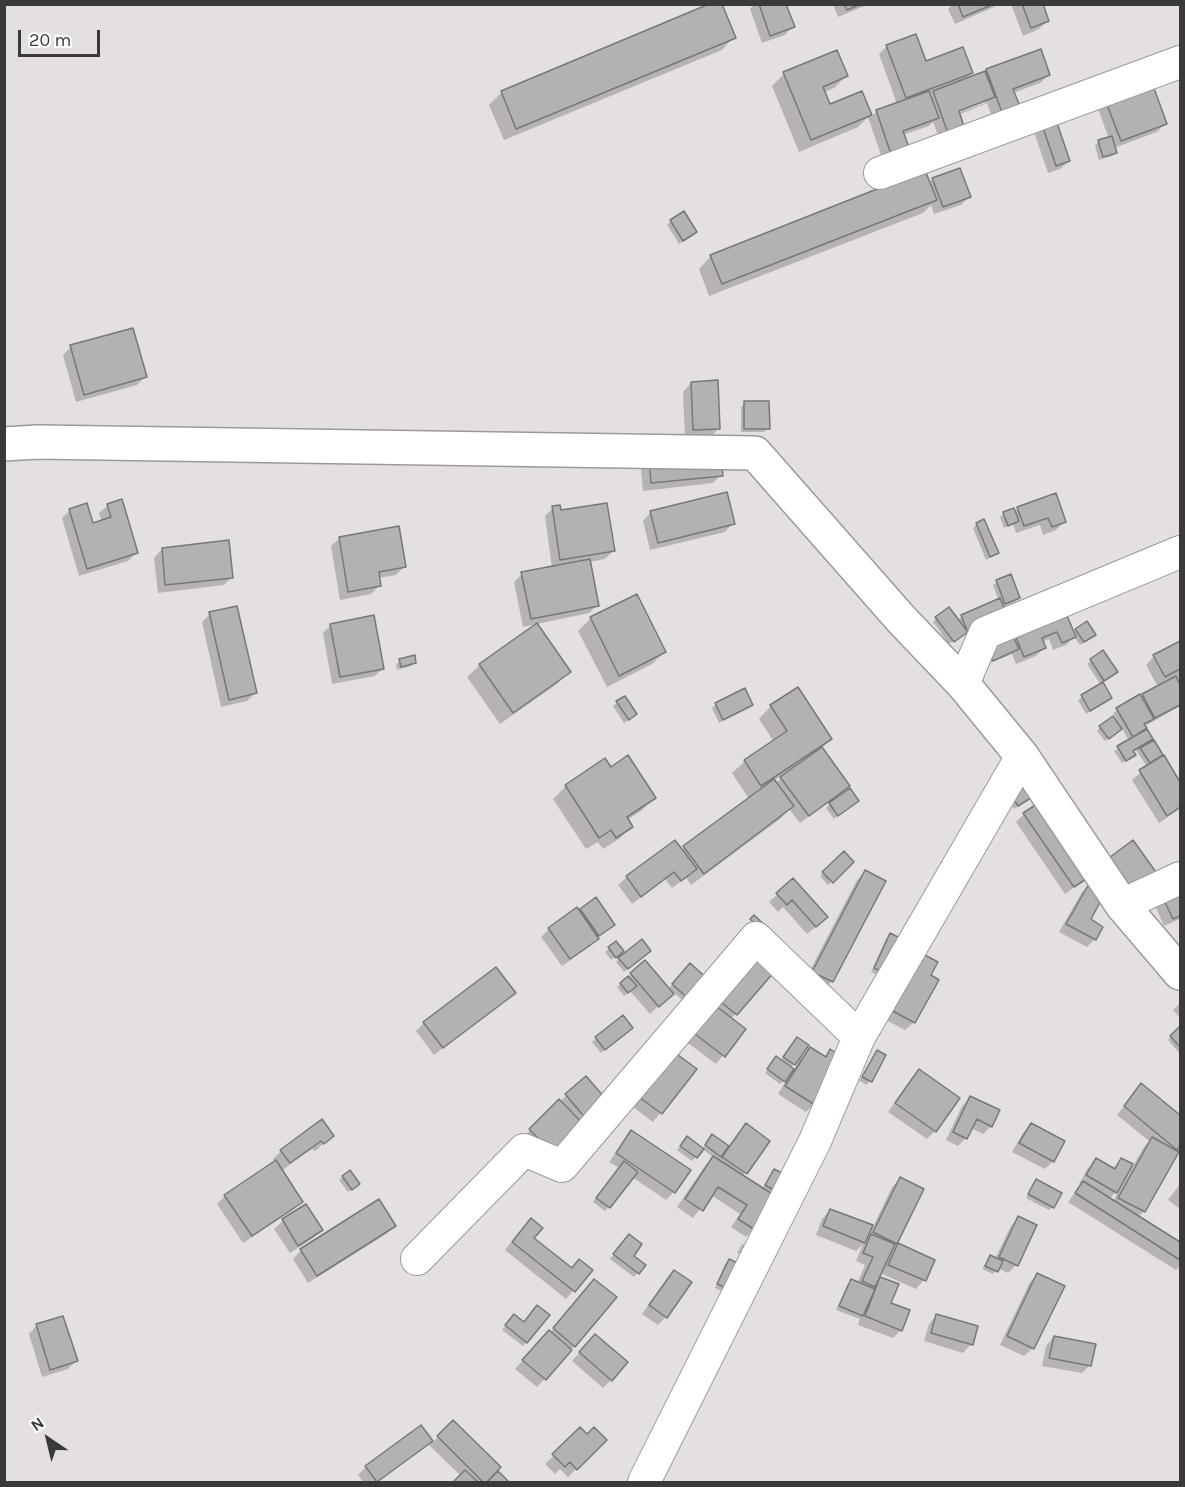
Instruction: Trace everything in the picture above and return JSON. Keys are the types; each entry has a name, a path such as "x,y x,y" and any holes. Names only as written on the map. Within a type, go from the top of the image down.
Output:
{"street":[{"path":"880,173 1180,62"},
{"path":"4,444 38,442 755,453 901,619 963,684 1022,756 1122,905 1180,973"},
{"path":"963,684 985,633 1180,552"},
{"path":"644,1482 815,1142 860,1037 1022,756"},
{"path":"1122,905 1180,878"},
{"path":"417,1259 524,1150 562,1166 756,938 860,1037"}],"building":[{"path":"709,4 722,4 736,38 516,129 501,91"},
{"path":"759,4 786,4 795,27 770,36"},
{"path":"844,4 861,4 847,10"},
{"path":"958,4 994,4 963,17"},
{"path":"1022,4 1043,4 1049,21 1031,28"},
{"path":"916,34 926,61 963,47 973,73 906,98 886,45"},
{"path":"1041,49 1050,75 1013,89 1021,109 1003,115 986,69"},
{"path":"837,50 848,76 823,87 830,104 862,91 872,115 811,140 783,72"},
{"path":"985,71 995,97 959,111 966,133 950,139 933,91"},
{"path":"1151,80 1167,124 1121,141 1104,97"},
{"path":"929,91 939,118 903,131 911,153 893,160 876,110"},
{"path":"1039,116 1057,123 1070,161 1056,166"},
{"path":"1112,136 1117,153 1103,157 1098,140"},
{"path":"960,168 971,197 943,207 932,178"},
{"path":"925,170 937,200 722,284 710,255"},
{"path":"684,211 697,232 683,241 670,220"},
{"path":"133,328 147,377 84,395 70,345"},
{"path":"718,380 720,429 693,430 691,382"},
{"path":"744,401 769,401 770,429 744,429"},
{"path":"721,453 723,476 651,483 649,460"},
{"path":"727,492 735,524 658,543 650,511"},
{"path":"1056,493 1066,522 1052,527 1048,518 1024,526 1017,507"},
{"path":"122,499 138,553 87,569 69,509 87,503 93,523 111,517 107,504"},
{"path":"607,503 615,551 560,560 552,506 560,505 561,510"},
{"path":"1014,508 1019,521 1008,526 1003,512"},
{"path":"984,519 999,553 990,557 976,523"},
{"path":"399,526 406,567 379,572 381,586 348,592 339,537"},
{"path":"229,540 233,578 165,585 162,548"},
{"path":"590,559 599,606 531,619 521,572"},
{"path":"1011,574 1020,598 1005,604 996,580"},
{"path":"637,594 666,652 619,676 590,617"},
{"path":"1000,598 1008,616 968,633 961,615"},
{"path":"237,606 257,693 229,700 209,612"},
{"path":"949,607 968,632 954,642 935,617"},
{"path":"1065,611 1076,637 1062,643 1057,632 1042,638 1046,648 1024,657 1014,632"},
{"path":"374,615 384,669 340,677 330,624"},
{"path":"1087,621 1096,635 1084,642 1075,629"},
{"path":"537,623 571,672 513,713 479,664"},
{"path":"1011,632 1019,649 993,661 985,643"},
{"path":"1180,641 1180,669 1165,677 1153,655"},
{"path":"1103,650 1118,672 1104,681 1090,659"},
{"path":"415,655 416,663 401,667 399,659"},
{"path":"1176,676 1180,685 1180,705 1155,718 1142,694"},
{"path":"1103,682 1112,698 1090,711 1081,695"},
{"path":"798,687 832,739 761,786 744,760 787,731 770,705"},
{"path":"745,688 753,705 723,720 715,703"},
{"path":"1140,694 1154,719 1144,724 1147,728 1133,737 1116,708"},
{"path":"625,696 637,714 629,720 616,701"},
{"path":"1113,716 1122,729 1109,739 1099,726"},
{"path":"1147,729 1153,739 1133,751 1136,755 1126,761 1117,746"},
{"path":"1154,740 1163,755 1150,763 1140,748"},
{"path":"822,747 850,786 809,816 780,777"},
{"path":"628,755 656,798 627,817 633,827 616,838 611,830 599,838 565,785 605,758 611,767"},
{"path":"1164,755 1180,782 1180,807 1167,816 1139,770"},
{"path":"774,779 794,806 704,874 683,846"},
{"path":"1026,784 1034,796 1018,806 1010,794"},
{"path":"850,788 859,801 838,816 829,803"},
{"path":"1040,802 1091,876 1074,887 1023,813"},
{"path":"675,840 697,869 681,881 674,872 641,897 626,876"},
{"path":"1133,840 1158,875 1131,894 1106,860"},
{"path":"844,851 854,862 833,883 822,872"},
{"path":"865,870 886,881 833,982 812,972"},
{"path":"793,878 828,917 816,927 792,900 787,905 776,893"},
{"path":"1090,882 1106,891 1091,919 1103,927 1096,940 1066,924"},
{"path":"1180,883 1180,916 1173,919 1160,892"},
{"path":"596,897 615,925 599,936 580,909"},
{"path":"577,907 599,939 570,959 548,928"},
{"path":"754,915 772,932 768,937 750,919"},
{"path":"890,933 906,941 890,975 874,968"},
{"path":"642,939 651,951 628,969 618,958"},
{"path":"616,941 624,951 616,958 608,947"},
{"path":"921,953 938,962 931,975 939,980 915,1023 889,1009"},
{"path":"756,954 775,971 737,1015 717,999"},
{"path":"645,960 674,994 659,1007 630,973"},
{"path":"690,963 710,981 692,1002 672,984"},
{"path":"496,967 516,993 443,1048 423,1022"},
{"path":"628,976 637,986 628,993 620,983"},
{"path":"712,1003 746,1029 725,1057 691,1031"},
{"path":"623,1015 633,1028 605,1050 595,1037"},
{"path":"1180,1026 1180,1047 1170,1036"},
{"path":"797,1037 809,1045 795,1065 783,1057"},
{"path":"810,1047 826,1057 830,1049 845,1059 815,1105 785,1086"},
{"path":"877,1050 886,1055 872,1082 862,1077"},
{"path":"674,1052 697,1069 662,1114 639,1097"},
{"path":"776,1056 794,1069 785,1082 767,1069"},
{"path":"919,1069 960,1098 936,1132 895,1103"},
{"path":"586,1076 611,1105 593,1127 565,1094"},
{"path":"1141,1083 1180,1115 1180,1146 1177,1150 1124,1106"},
{"path":"970,1096 1000,1110 992,1127 977,1119 967,1139 953,1132"},
{"path":"559,1099 589,1130 559,1160 529,1129"},
{"path":"322,1119 334,1136 324,1144 321,1141 290,1163 280,1150"},
{"path":"746,1123 770,1141 747,1174 722,1157"},
{"path":"1031,1123 1065,1141 1054,1162 1019,1143"},
{"path":"631,1130 691,1170 675,1193 616,1153"},
{"path":"712,1134 729,1146 721,1157 705,1145"},
{"path":"687,1136 704,1149 697,1158 680,1146"},
{"path":"1152,1137 1179,1152 1145,1212 1118,1198"},
{"path":"713,1156 777,1197 755,1230 738,1219 747,1205 718,1187 703,1211 685,1199"},
{"path":"1096,1158 1115,1169 1121,1158 1133,1164 1117,1193 1086,1175"},
{"path":"276,1160 303,1202 252,1236 224,1195"},
{"path":"624,1161 638,1172 610,1208 596,1198"},
{"path":"774,1169 786,1175 777,1192 765,1185"},
{"path":"350,1170 360,1184 352,1190 342,1176"},
{"path":"900,1177 924,1189 897,1244 873,1232"},
{"path":"1036,1179 1062,1193 1054,1208 1028,1194"},
{"path":"1083,1181 1180,1242 1180,1260 1075,1193"},
{"path":"379,1199 396,1226 317,1276 300,1249"},
{"path":"306,1204 323,1230 298,1246 282,1219"},
{"path":"830,1209 873,1225 865,1243 823,1226"},
{"path":"1018,1216 1037,1225 1018,1266 999,1257"},
{"path":"531,1218 543,1228 534,1238 572,1268 579,1259 593,1270 575,1292 512,1242"},
{"path":"629,1234 642,1244 634,1256 646,1265 639,1274 613,1254"},
{"path":"871,1234 895,1244 875,1287 862,1281 873,1257 863,1253"},
{"path":"898,1243 935,1260 926,1281 888,1265"},
{"path":"990,1255 1003,1261 998,1272 985,1266"},
{"path":"729,1259 740,1264 729,1289 717,1284"},
{"path":"674,1270 692,1282 667,1318 649,1305"},
{"path":"1037,1273 1065,1286 1034,1349 1007,1336"},
{"path":"880,1277 899,1284 891,1303 910,1310 902,1331 865,1316"},
{"path":"594,1279 617,1297 575,1347 553,1328"},
{"path":"851,1279 875,1289 863,1316 839,1306"},
{"path":"537,1305 550,1315 527,1343 505,1325 514,1314 524,1322"},
{"path":"936,1314 978,1326 973,1345 931,1333"},
{"path":"63,1316 78,1361 50,1370 36,1324"},
{"path":"549,1330 572,1350 546,1380 522,1360"},
{"path":"595,1334 628,1362 612,1381 579,1352"},
{"path":"1054,1336 1096,1344 1091,1366 1049,1358"},
{"path":"453,1420 501,1467 487,1482 483,1482 437,1436"},
{"path":"421,1425 433,1441 377,1482 365,1466"},
{"path":"580,1427 587,1434 594,1427 607,1440 577,1470 570,1462 565,1467 552,1454"},
{"path":"465,1470 478,1482 453,1482"},
{"path":"498,1471 509,1482 487,1482"}]}
